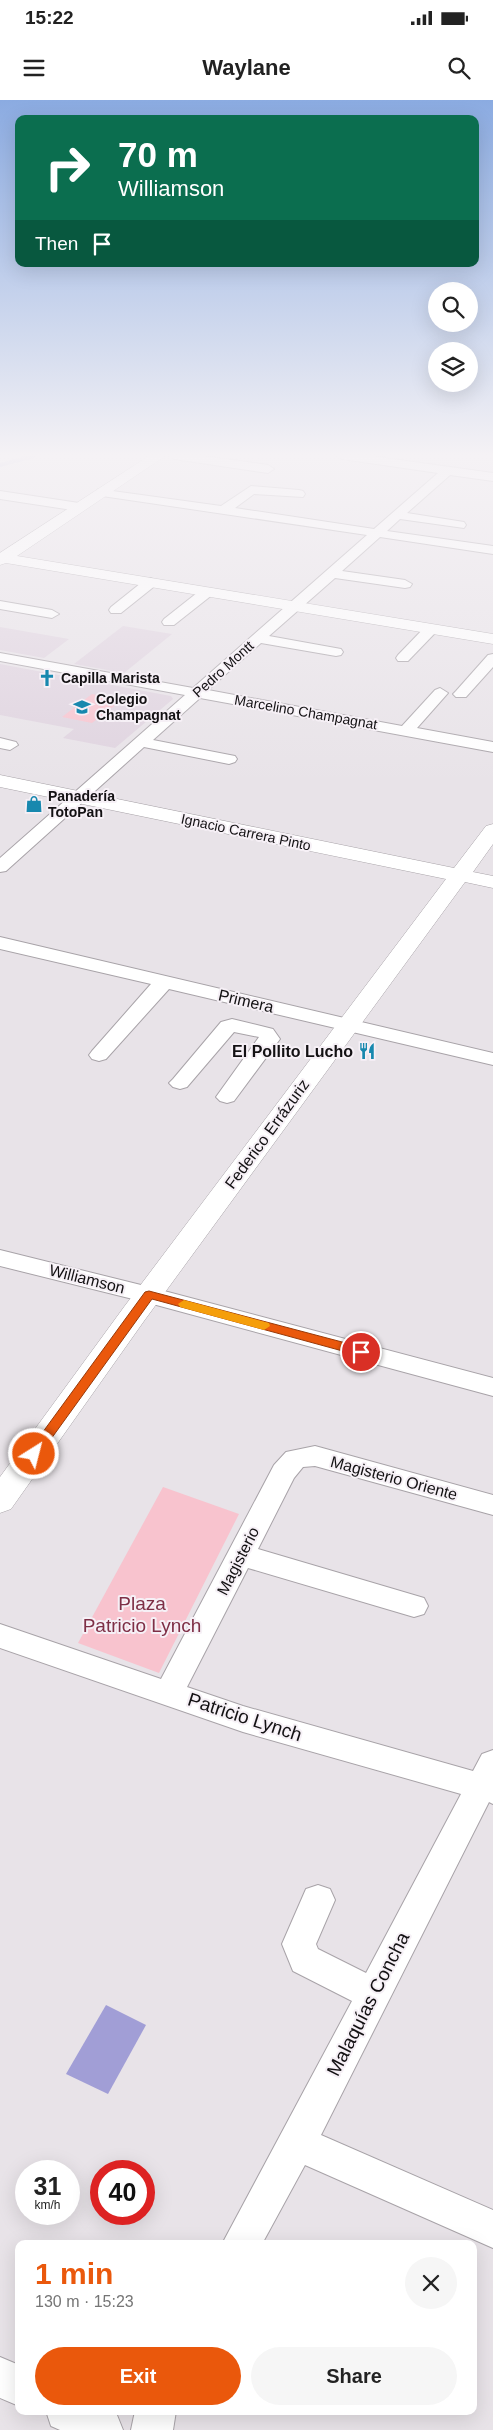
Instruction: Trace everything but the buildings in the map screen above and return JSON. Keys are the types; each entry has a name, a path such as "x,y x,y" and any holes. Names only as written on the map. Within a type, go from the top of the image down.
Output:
{"street":[{"path":"38,565 493,639"},
{"name":"Pedro Montt","path":"0,867 339,565"},
{"path":"330,573 405,584"},
{"path":"116,610 151,582"},
{"path":"169,622 207,592"},
{"path":"0,605 52,614"},
{"path":"403,658 431,628"},
{"path":"258,638 336,652"},
{"name":"Marcelino Champagnat","path":"0,657 493,747"},
{"path":"461,694 493,658"},
{"path":"406,731 431,714 440,693"},
{"path":"141,742 229,759"},
{"name":"Ignacio Carrera Pinto","path":"0,781 493,882"},
{"name":"Federico Errázuriz","path":"0,1500 347,1025 493,830"},
{"name":"Primera","path":"0,943 493,1060"},
{"path":"99,1055 164,982"},
{"path":"240,1027 258,1004"},
{"path":"180,1083 224,1029 232,1025 266,1033 270,1039 227,1097"},
{"name":"Williamson","path":"0,1258 149,1295 493,1387"},
{"name":"Magisterio Oriente","path":"295,1458 314,1456 493,1505"},
{"name":"Magisterio","path":"169,1692 284,1472 295,1458"},
{"path":"241,1555 414,1606"},
{"name":"Patricio Lynch","path":"0,1636 169,1692 243,1719 489,1780"},
{"name":"Malaquías Concha","path":"243,2240 297,2143 373,1994 489,1780"},
{"path":"318,1900 299,1944 305,1960 373,1994"},
{"path":"297,2143 493,2229"},
{"path":"0,2377 15,2384"},
{"path":"74,2415 102,2430"},
{"path":"152,2430 155,2415"}],"shaded area":[{"name":"Colegio Champagnat","path":"123,626 172,634 124,673 74,664"},
{"path":"0,627 69,639 44,658 0,650"},
{"name":"Colegio Champagnat","path":"0,664 171,696 173,699 115,748 63,738 74,729 0,715"},
{"path":"106,2005 146,2025 108,2094 66,2074"}],"green space":[{"path":"92,694 122,700 92,723 62,717"},
{"name":"Plaza Patricio Lynch","path":"163,1487 239,1514 159,1673 78,1643"}],"slow traffic":[{"path":"184,1304 264,1326"}],"place":[{"name":"Capilla Marista","path":"47,678"},
{"name":"Colegio Champagnat","path":"82,707"},
{"name":"Panadería TotoPan","path":"34,804"},
{"name":"El Pollito Lucho","path":"367,1051"}],"route":[{"path":"34,1454 149,1295 361,1352"}]}
